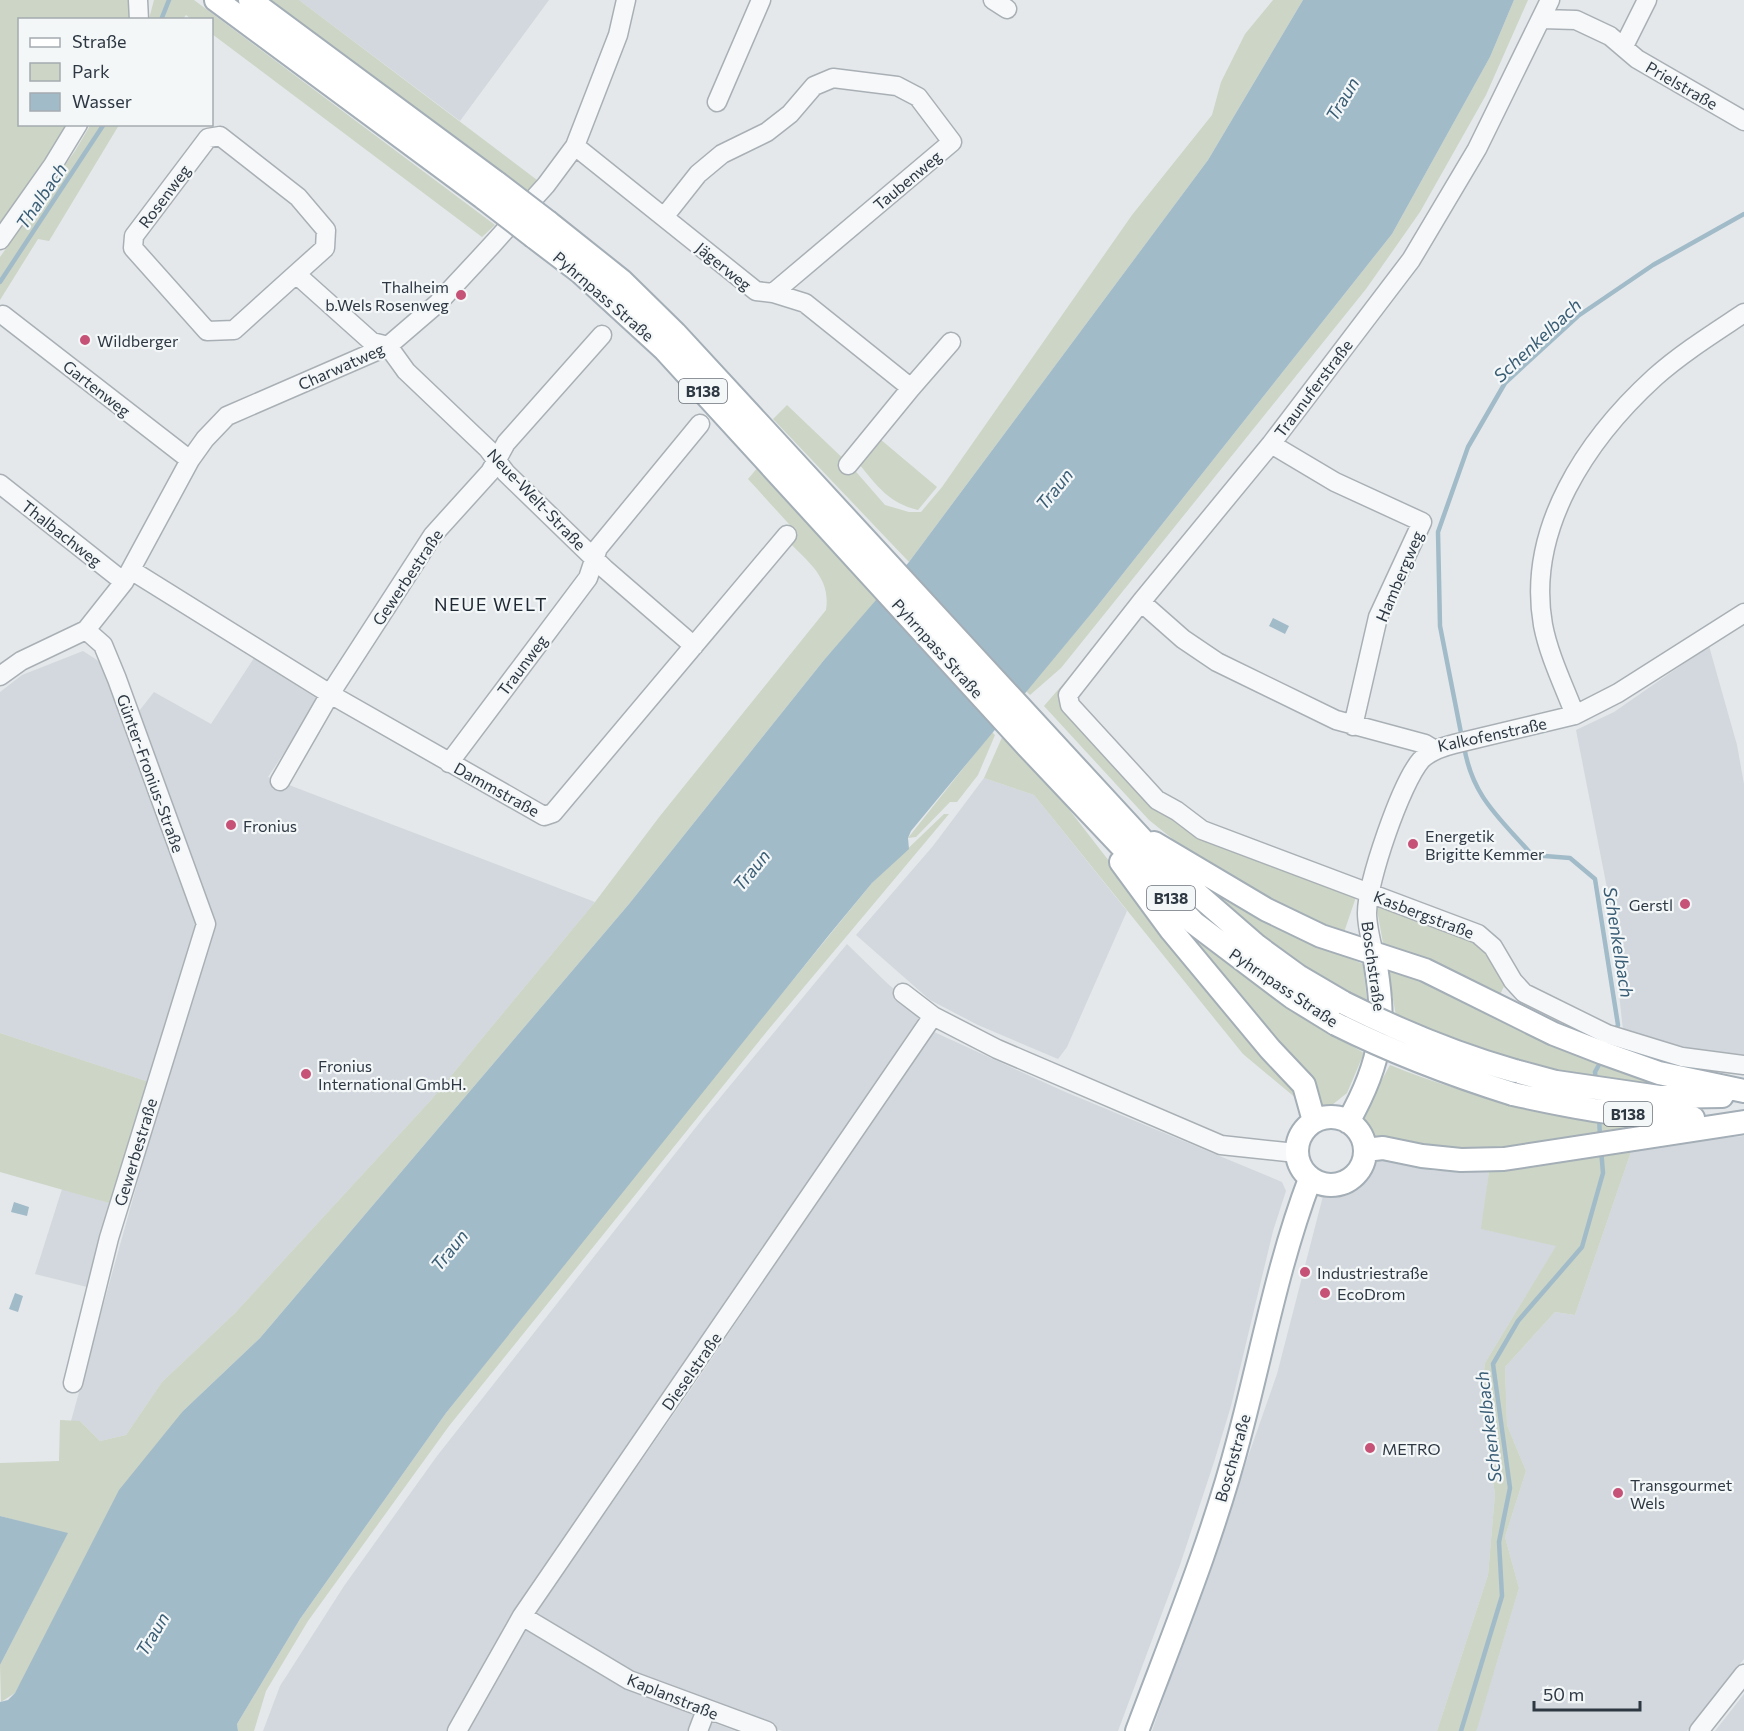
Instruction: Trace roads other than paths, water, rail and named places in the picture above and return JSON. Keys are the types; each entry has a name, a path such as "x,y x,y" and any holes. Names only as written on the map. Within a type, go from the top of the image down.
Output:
{"main road":[{"name":"Pyhrnpass Straße","path":"216,0 491,191"},
{"name":"Pyhrnpass Straße","path":"250,0 541,230 622,281 675,333 863,551 1036,739 1138,834 1173,873 1257,946 1298,976 1400,1032 1444,1049 1556,1082 1659,1097 1744,1093"},
{"name":"Pyhrnpass Straße","path":"1036,739 1058,777 1194,922 1292,997 1336,1024 1392,1052 1448,1074 1514,1094 1559,1104 1665,1119 1744,1120"},
{"path":"1058,777 1171,930 1270,1049 1304,1084 1314,1121"},
{"path":"1138,834 1267,910 1321,936 1425,970 1554,1034 1603,1053 1659,1073 1744,1093"},
{"name":"Boschstraße","path":"1348,1122 1370,1078 1382,1036 1381,998 1374,954"},
{"path":"1337,1117 1348,1122 1363,1139 1365,1150 1363,1163 1356,1174 1345,1183 1321,1185 1310,1179 1300,1168 1296,1153 1298,1141 1303,1130 1314,1121 1337,1117"},
{"path":"1365,1150 1383,1148 1422,1156 1461,1160 1504,1159 1744,1120"},
{"name":"Boschstraße","path":"1137,1731 1205,1546 1232,1461 1291,1234 1310,1179"}],"street":[{"path":"138,0 139,18"},
{"name":"Charwatweg","path":"0,676 21,661 86,630 127,576 190,460 205,439 227,416 388,346 438,303 484,254 546,184 575,146 618,35 626,0"},
{"path":"717,102 761,0"},
{"name":"Traunuferstraße","path":"1107,744 1070,705 1068,695 1271,444 1411,260 1477,149 1550,0"},
{"path":"1624,46 1647,0"},
{"name":"Prielstraße","path":"1542,19 1576,20 1610,36 1636,59 1744,121"},
{"name":"Taubenweg","path":"664,217 698,174 722,154 767,132 790,114 814,86 833,78 897,86 918,97 952,142 773,292"},
{"path":"0,240 53,165 77,126"},
{"name":"Rosenweg","path":"220,136 297,197 326,230 325,248 296,274 234,330 207,331 133,248 134,236 208,138 220,136"},
{"name":"Jägerweg","path":"575,146 756,291 773,292 805,303 911,388"},
{"path":"296,274 372,342 388,346"},
{"path":"1575,715 1550,649 1541,601 1540,569 1545,540 1556,510 1589,453 1621,411 1656,376 1744,313"},
{"name":"Gartenweg","path":"3,315 190,460"},
{"name":"Gewerbestraße","path":"280,781 330,694 433,535 490,472 506,443 602,335"},
{"path":"848,465 951,342"},
{"name":"Neue-Welt-Straße","path":"388,346 406,371 488,449 495,460 595,559 694,646"},
{"name":"Traunweg","path":"449,763 588,578 598,548 700,424"},
{"name":"Hambergweg","path":"1271,444 1335,482 1422,522 1378,617 1353,726"},
{"name":"Thalbachweg","path":"0,484 127,576"},
{"name":"Dammstraße","path":"127,576 544,816 553,813 787,535"},
{"name":"Kalkofenstraße","path":"1141,602 1183,639 1217,662 1353,726 1425,744 1435,750 1575,715 1618,693 1744,613"},
{"name":"Günter-Fronius-Straße","path":"86,630 103,645 114,671 206,924"},
{"name":"Kasbergstraße","path":"1107,744 1157,800 1177,811 1202,830 1478,934 1493,946 1513,981 1524,993 1607,1034 1682,1057 1744,1065"},
{"name":"Boschstraße","path":"1374,954 1367,914 1369,893 1405,785 1421,760 1435,750"},
{"name":"Gewerbestraße","path":"73,1383 109,1238 206,924"},
{"path":"903,993 933,1016 997,1049 1221,1145 1296,1153"},
{"name":"Dieselstraße","path":"457,1731 522,1616 933,1016"},
{"name":"Kaplanstraße","path":"522,1616 629,1680 767,1731"},
{"path":"1699,1731 1744,1674"},
{"path":"698,1731 706,1710"}],"water":[{"name":"Traun","path":"1303,0 1514,0 1490,57 1392,234 1095,609 911,831 908,838 909,849 872,883 829,935 446,1413 300,1619 237,1724 238,1731 0,1731 0,1702 8,1700 15,1693 119,1490 183,1411 260,1338 629,904 824,660 909,562 1208,160"},
{"path":"1273,618 1289,626 1285,634 1269,626"},
{"path":"14,1202 29,1207 27,1216 11,1212"},
{"path":"15,1293 23,1296 18,1312 9,1309"},
{"path":"0,1516 68,1533 0,1665"}],"waterway":[{"name":"Thalbach","path":"162,18 169,0"},
{"name":"Thalbach","path":"0,282 103,126"},
{"name":"Schenkelbach","path":"1462,738 1440,626 1438,532 1468,447 1505,383 1578,316 1653,265 1744,214"},
{"name":"Schenkelbach","path":"1464,746 1474,779 1489,806 1532,855 1570,858 1595,879 1618,1025 1615,1031"},
{"name":"Schenkelbach","path":"1596,1081 1595,1072 1601,1061"},
{"name":"Schenkelbach","path":"1599,1116 1600,1138"},
{"name":"Schenkelbach","path":"1461,1731 1502,1596 1499,1542 1510,1488 1493,1364 1518,1321 1582,1247 1603,1173 1601,1149"}],"place":[{"name":"Thalheim b.Wels Rosenweg","path":"461,295"},
{"name":"Wildberger","path":"85,340"},
{"name":"Fronius","path":"231,825"},
{"name":"Energetik Brigitte Kemmer","path":"1413,844"},
{"name":"Gerstl","path":"1685,904"},
{"name":"Fronius International GmbH.","path":"306,1074"},
{"name":"Industriestraße","path":"1305,1272"},
{"name":"EcoDrom","path":"1325,1293"},
{"name":"METRO","path":"1370,1448"},
{"name":"Transgourmet Wels","path":"1618,1493"}],"district":[{"name":"NEUE WELT","path":"491,604"}]}
